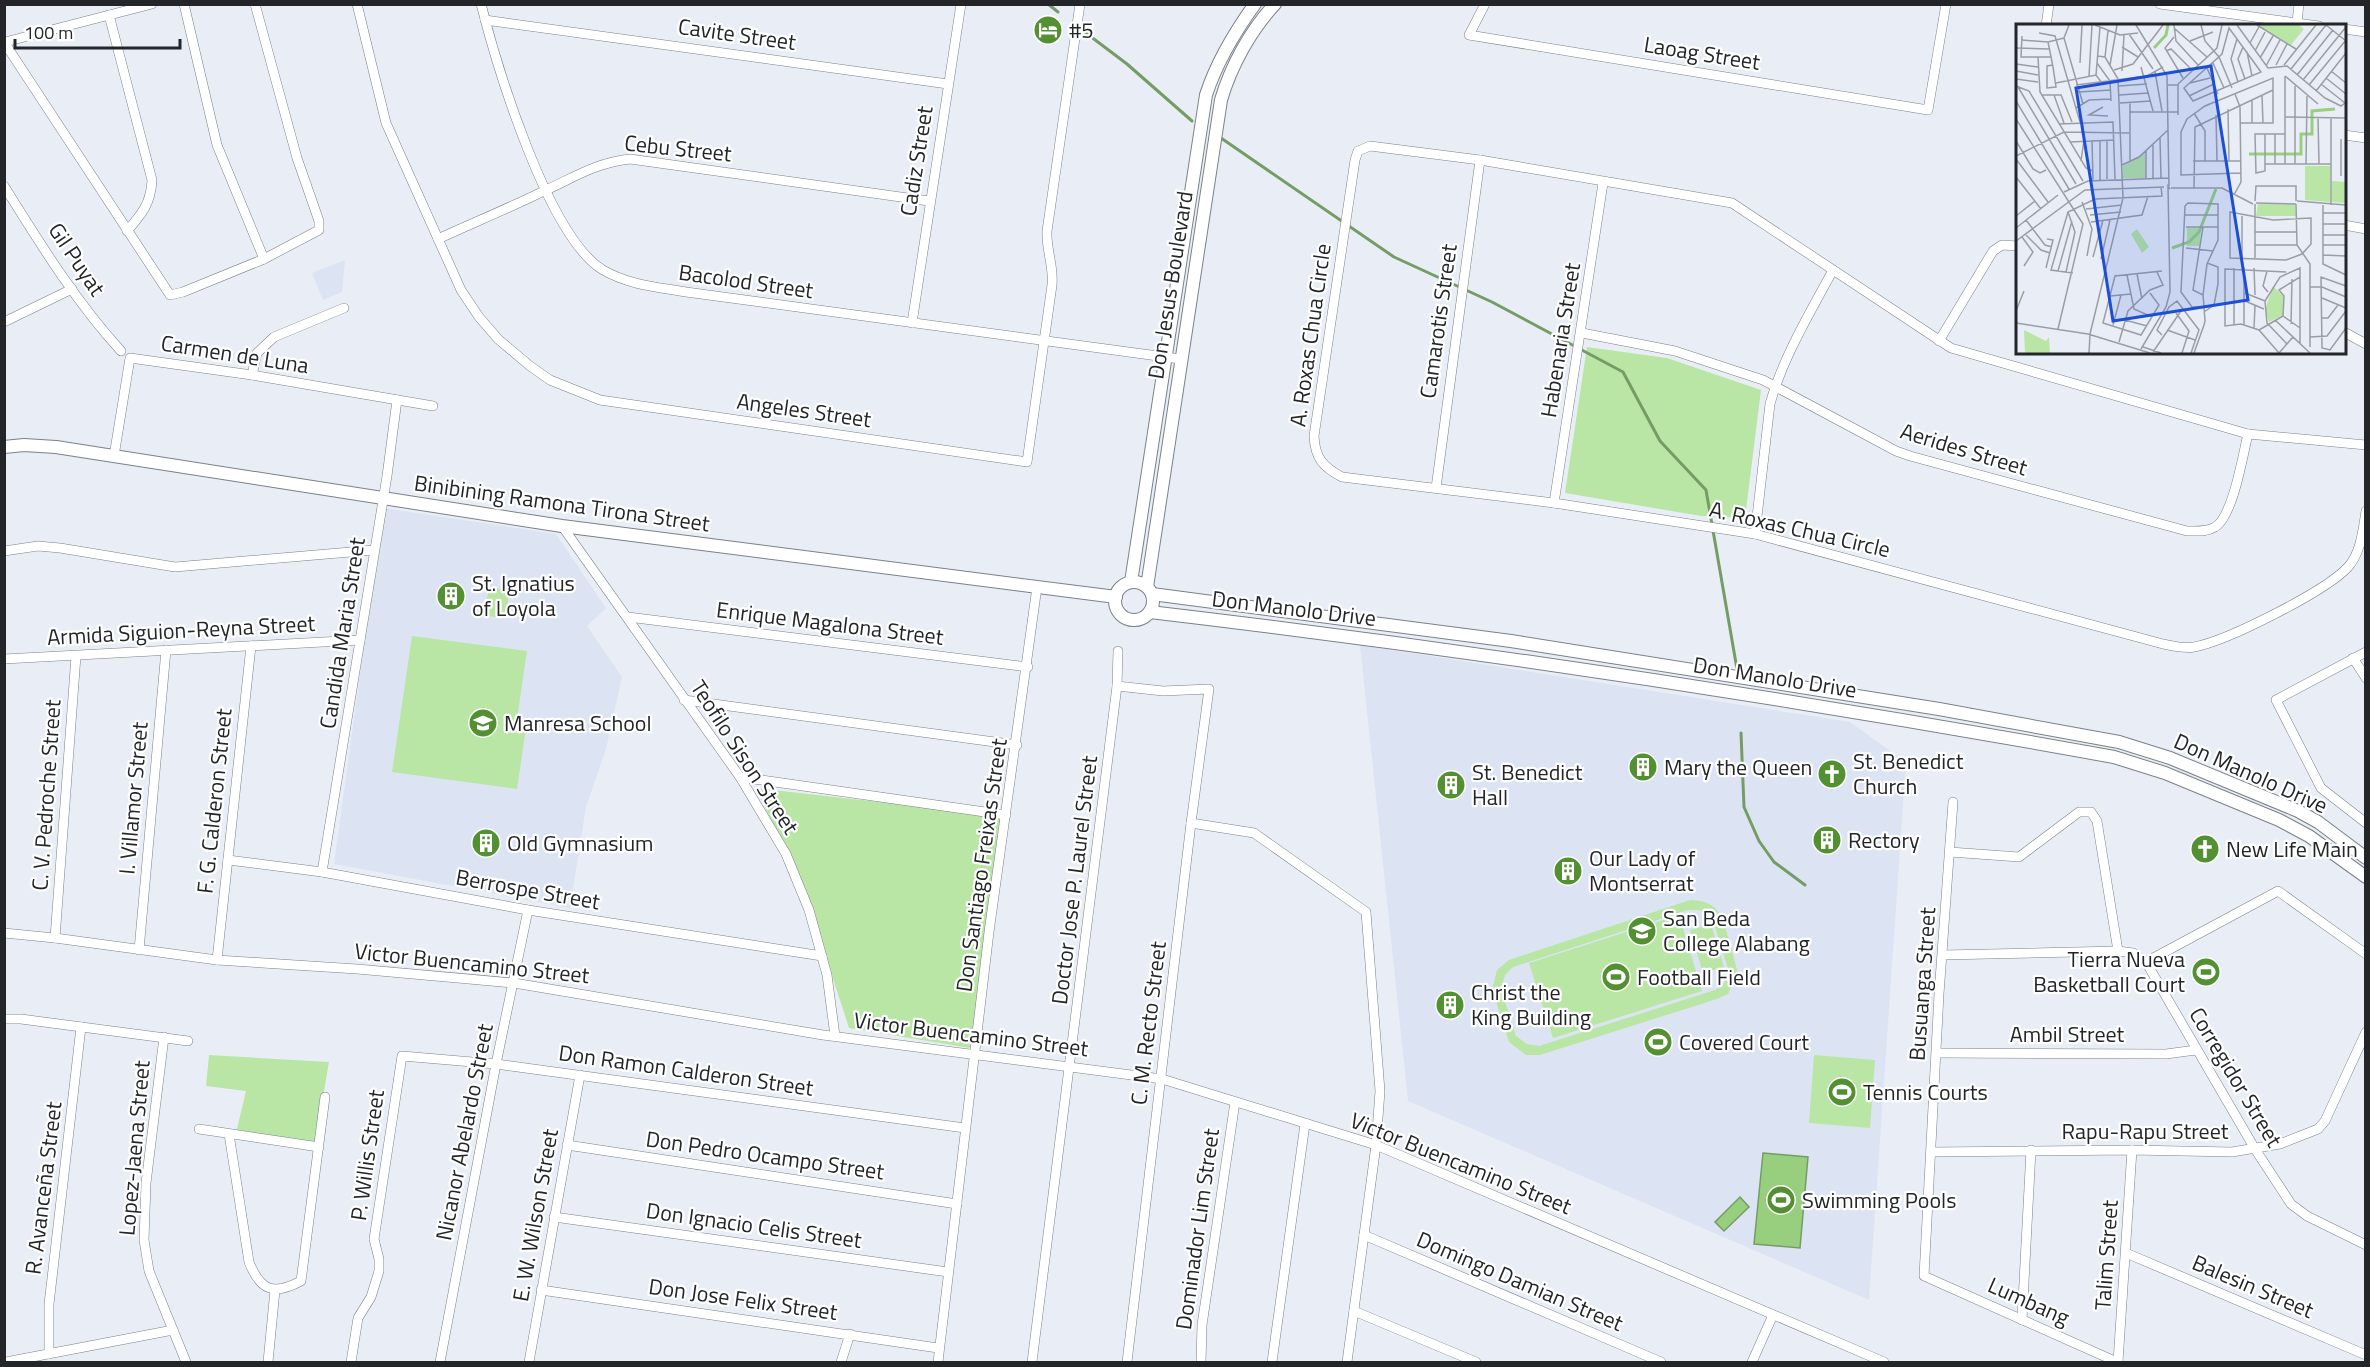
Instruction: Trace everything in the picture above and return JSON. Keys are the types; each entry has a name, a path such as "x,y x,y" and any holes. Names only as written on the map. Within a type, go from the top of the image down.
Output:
{"street":[{"path":"152,4 5,42 170,294 183,292 264,259 319,230 320,226 294,147 255,4"},
{"path":"184,4 217,145 264,259"},
{"name":"Angeles Street","path":"357,4 386,123 461,290 479,317 498,339 550,380 600,400 1027,462 1053,274 1047,250 1047,231 1080,4"},
{"name":"Bacolod Street","path":"481,4 508,97 546,190 565,230 580,250 602,269 630,283 1180,359"},
{"name":"Cadiz Street","path":"912,323 929,201 962,4"},
{"name":"Don Jesus Boulevard","path":"1131,582 1206,94 1221,56 1235,31 1255,4"},
{"name":"Don Jesus Boulevard","path":"1149,591 1180,359 1221,100 1227,80 1249,39 1275,4"},
{"name":"Laoag Street","path":"1485,4 1469,35 1928,110 1946,4"},
{"path":"2046,24 2049,4"},
{"path":"2160,4 2308,24"},
{"path":"2296,22 2300,4"},
{"path":"109,15 152,180 150,201 146,211 127,231"},
{"name":"Cavite Street","path":"485,20 948,84"},
{"path":"2346,29 2366,32"},
{"path":"2346,135 2366,138"},
{"name":"A. Roxas Chua Circle","path":"2366,445 2248,434 1951,348 1732,203 1603,183 1480,160 1370,146 1358,151 1355,160 1314,436 1318,458 1328,469 1342,477 1554,503 1755,534 2163,644 2192,648 2219,641 2293,604 2335,579 2350,566 2356,554 2366,511"},
{"name":"Cebu Street","path":"438,239 597,165 608,161 630,159 929,201"},
{"name":"Camarotis Street","path":"1436,488 1480,160"},
{"name":"Habenaria Street","path":"1554,503 1603,183"},
{"name":"Gil Puyat","path":"4,186 7,196 72,289 121,351"},
{"path":"2346,225 2366,228"},
{"path":"1939,341 1993,251 2002,246 2016,246"},
{"path":"1755,534 1770,404 1775,385 1833,270"},
{"path":"4,322 72,289"},
{"path":"252,375 257,353 274,337 344,308"},
{"name":"Aerides Street","path":"1581,333 1675,351 1775,385 1896,451 1910,456 2187,531 2202,531 2217,527 2228,511 2248,434"},
{"path":"2346,333 2366,344"},
{"name":"Carmen de Luna","path":"114,456 130,358 252,375 433,406"},
{"name":"Candida Maria Street","path":"322,872 384,499 397,400"},
{"name":"Binibining Ramona Tirona Street","path":"4,447 24,445 56,447 562,526 1116,597"},
{"name":"Teofilo Sison Street","path":"562,526 740,777 794,871 809,910 827,975 835,1036"},
{"path":"4,551 38,546 60,548 176,567 374,550"},
{"path":"1131,582 1140,583 1149,591 1153,603 1150,612 1142,618 1132,620 1122,616 1116,608 1116,597 1119,590 1131,582"},
{"name":"Don Santiago Freixas Street","path":"938,1362 965,1128 1037,587"},
{"name":"Don Manolo Drive","path":"1149,591 1615,657 1939,709 2120,742 2170,758 2298,811 2318,822 2366,858"},
{"name":"Don Manolo Drive","path":"1150,612 1355,636 1613,673 1932,724 2114,757 2165,773 2278,820 2309,836 2366,877"},
{"name":"Enrique Magalona Street","path":"628,617 1028,667"},
{"path":"1442,650 1445,632"},
{"name":"Armida Siguion-Reyna Street","path":"4,659 360,639"},
{"name":"F. G. Calderon Street","path":"217,960 250,646"},
{"name":"I. Villamor Street","path":"139,950 166,650"},
{"name":"Doctor Jose P. Laurel Street","path":"1032,1362 1071,1067 1117,686 1118,651"},
{"path":"2366,652 2276,700 2321,788 2366,823"},
{"name":"C. V. Pedroche Street","path":"55,938 76,656"},
{"path":"1613,673 1615,657"},
{"path":"2353,658 2366,678"},
{"name":"C. M. Recto Street","path":"1117,686 1163,691 1209,689 1127,1362"},
{"path":"684,700 1017,745"},
{"path":"1932,724 1939,709"},
{"path":"2165,773 2170,758"},
{"path":"740,777 1006,815"},
{"name":"Busuanga Street","path":"1924,1276 1939,994 1953,802"},
{"path":"1950,852 2019,857 2079,812 2091,812 2097,820 2118,951"},
{"path":"1191,823 1254,833 1366,912 1380,1091 1376,1145 1347,1362"},
{"name":"Berrospe Street","path":"228,860 322,872 528,910 822,956"},
{"path":"1943,955 2118,951 2133,953 2146,962 2278,891 2366,954"},
{"name":"Nicanor Abelardo Street","path":"440,1362 496,1064 528,910"},
{"name":"Victor Buencamino Street","path":"4,933 217,960 514,982 835,1036 1162,1079 1376,1145 1884,1362"},
{"name":"Corregidor Street","path":"2146,962 2255,1149 2291,1204 2307,1216 2366,1245"},
{"path":"4,1019 188,1041"},
{"name":"R. Avanceña Street","path":"49,1354 49,1304 81,1027"},
{"name":"Rapu-Rapu Street","path":"1931,1152 2132,1150 2232,1152 2280,1144 2318,1129 2331,1109 2366,1032"},
{"name":"Lopez-Jaena Street","path":"164,1037 146,1183 144,1240 149,1271 186,1362"},
{"name":"Ambil Street","path":"1937,1053 2166,1054 2196,1050"},
{"name":"Don Ramon Calderon Street","path":"402,1056 496,1064 965,1128"},
{"name":"P. Willis Street","path":"351,1362 358,1318 371,1297 379,1272 379,1259 374,1239 402,1056"},
{"name":"E. W. Wilson Street","path":"529,1362 580,1075"},
{"path":"229,1134 249,1262 255,1278 263,1286 275,1290 289,1287 301,1281 326,1097"},
{"name":"Dominador Lim Street","path":"1201,1362 1202,1325 1235,1102"},
{"path":"1272,1362 1305,1124"},
{"path":"199,1129 319,1147"},
{"name":"Don Pedro Ocampo Street","path":"567,1145 957,1203"},
{"path":"2022,1320 2031,1150"},
{"name":"Talim Street","path":"2117,1362 2132,1150"},
{"name":"Don Ignacio Celis Street","path":"554,1217 948,1272"},
{"name":"Domingo Damian Street","path":"1364,1235 1661,1362"},
{"name":"Balesin Street","path":"2126,1253 2366,1355"},
{"name":"Lumbang","path":"1924,1276 2117,1362"},
{"path":"268,1362 275,1290"},
{"name":"Don Jose Felix Street","path":"542,1290 938,1348"},
{"path":"1354,1311 1476,1362"},
{"path":"1752,1362 1773,1316"},
{"path":"6,1362 173,1330"},
{"path":"841,1362 850,1334"}],"shaded area":[{"path":"345,260 342,292 323,300 312,273"},
{"path":"1587,347 1667,358 1761,390 1745,518 1701,516 1565,493"},
{"name":"Manresa School","path":"383,508 556,534 606,608 587,626 622,677 606,749 586,807 570,908 334,864"},
{"path":"489,587 510,590 505,619 484,615"},
{"path":"412,636 527,651 516,726 526,728 517,789 392,772"},
{"name":"San Beda College Alabang","path":"1360,645 1850,722 1906,762 1869,1300 1408,1101"},
{"path":"756,788 1003,816 970,1048 849,1028 805,892"},
{"path":"1694,900 1710,904 1719,913 1738,973 1728,994 1717,999 1540,1055 1526,1055 1509,1042 1492,990 1497,970 1509,960","holes":["1688,910 1699,910 1712,917 1729,972 1723,985 1715,990 1539,1046 1527,1044 1516,1036 1501,988 1505,975 1513,967"]},
{"name":"Football Field","path":"1679,915 1702,991 1553,1038 1529,963"},
{"path":"1711,924 1724,967 1703,973 1690,930"},
{"path":"209,1055 329,1062 315,1144 236,1133 246,1091 206,1086"},
{"name":"Tennis Courts","path":"1814,1055 1875,1060 1870,1128 1809,1123"},
{"name":"Swimming Pools","path":"1763,1153 1808,1157 1800,1248 1754,1244"},
{"path":"1740,1197 1749,1207 1724,1231 1715,1222"}],"waterway":[{"path":"1048,4 1058,12"},
{"path":"1082,30 1127,64 1192,121"},
{"path":"1221,138 1394,257 1492,302 1623,372 1660,441 1706,490 1737,669"},
{"path":"1741,733 1744,807 1759,841 1774,862 1805,885"}],"place":[{"name":"#5","path":"1048,30"},
{"name":"St. Ignatius of Loyola","path":"451,596"},
{"name":"Manresa School","path":"483,723"},
{"name":"Mary the Queen","path":"1643,767"},
{"name":"St. Benedict Church","path":"1832,774"},
{"name":"St. Benedict Hall","path":"1451,785"},
{"name":"Rectory","path":"1827,840"},
{"name":"Old Gymnasium","path":"486,843"},
{"name":"New Life Main","path":"2205,849"},
{"name":"Our Lady of Montserrat","path":"1568,871"},
{"name":"San Beda College Alabang","path":"1642,931"},
{"name":"Tierra Nueva Basketball Court","path":"2206,972"},
{"name":"Football Field","path":"1616,977"},
{"name":"Christ the King Building","path":"1450,1005"},
{"name":"Covered Court","path":"1658,1042"},
{"name":"Tennis Courts","path":"1842,1092"},
{"name":"Swimming Pools","path":"1781,1200"}]}
